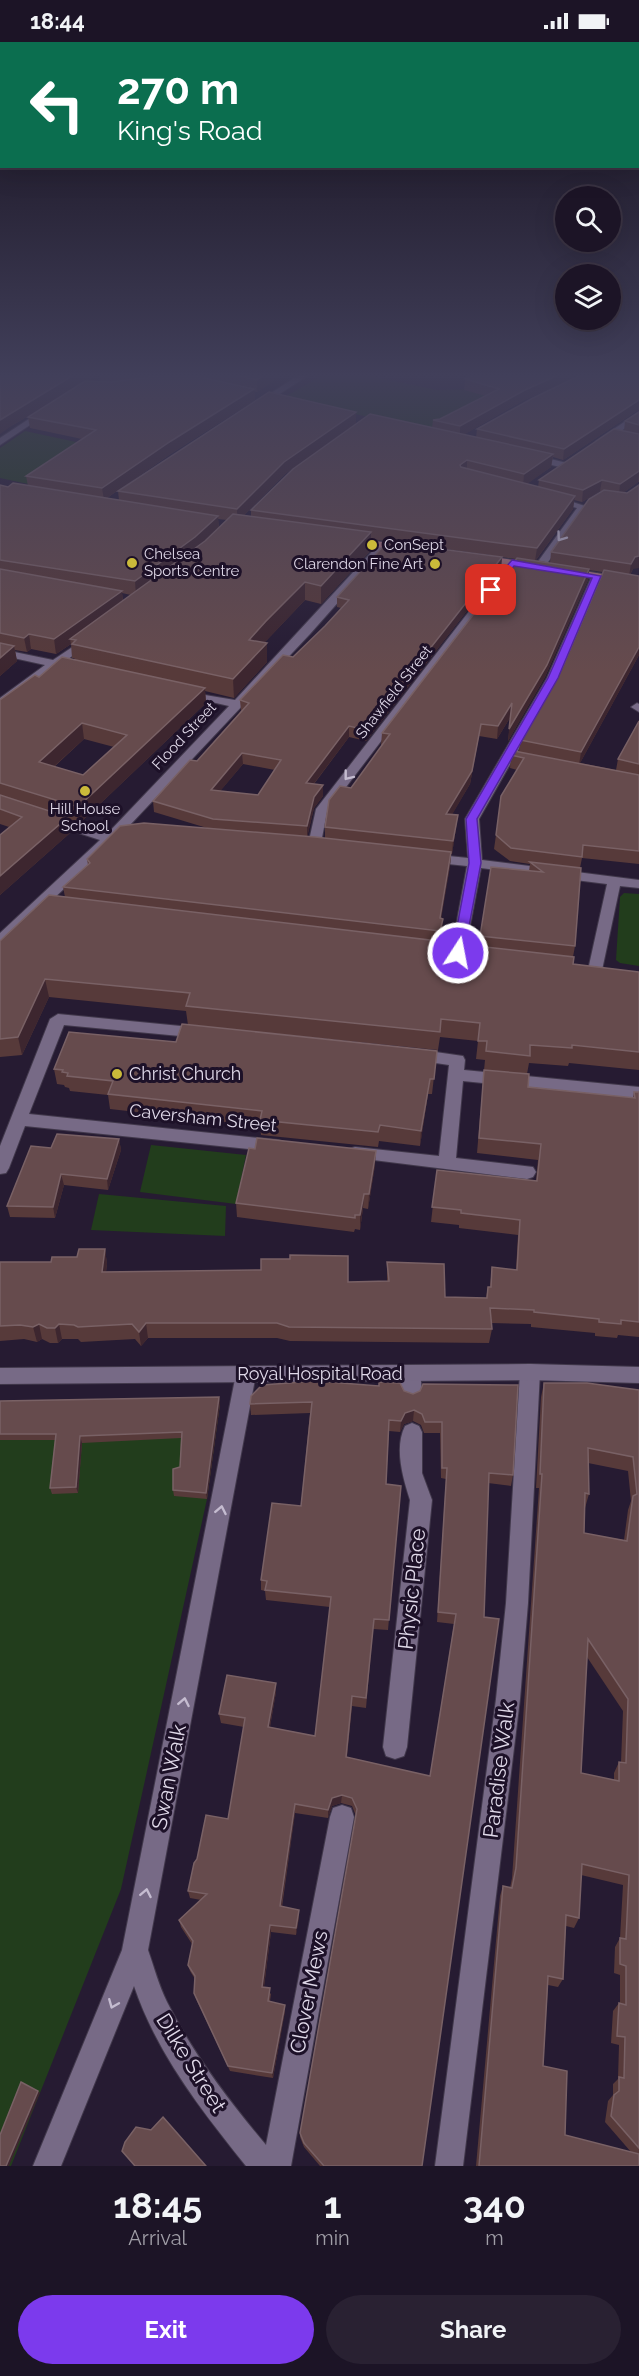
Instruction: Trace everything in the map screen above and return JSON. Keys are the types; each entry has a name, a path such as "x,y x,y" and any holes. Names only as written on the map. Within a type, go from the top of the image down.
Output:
{"main road":[{"path":"341,540 416,550"},
{"path":"469,557 597,576 637,579"}],"street":[{"path":"544,497 583,507"},
{"path":"539,567 583,507 596,501"},
{"name":"Flood Street","path":"0,940 114,834 384,545"},
{"name":"Shawfield Street","path":"315,846 321,812 512,563"},
{"path":"458,953 475,863 472,819 515,758 597,576"},
{"path":"0,703 95,635"},
{"path":"0,652 78,669"},
{"path":"170,689 236,704"},
{"path":"33,814 114,834 141,831"},
{"path":"419,857 544,870 639,884"},
{"path":"594,970 614,882"},
{"path":"38,905 61,908"},
{"path":"0,1168 58,1019 223,1036"},
{"path":"398,1054 457,1060 447,1163"},
{"path":"456,1075 639,1093"},
{"name":"Caversham Street","path":"19,1119 297,1148"},
{"path":"343,1152 527,1172"},
{"name":"Royal Hospital Road","path":"0,1376 530,1372 639,1375"},
{"name":"Paradise Walk","path":"449,2166 507,1710 517,1603 530,1372"},
{"path":"411,1373 411,1394"},
{"name":"Swan Walk","path":"47,2166 135,1950 246,1374"},
{"name":"Physic Place","path":"395,1747 421,1500 412,1473 412,1432"},
{"name":"Clover Mews","path":"277,2166 342,1817"},
{"name":"Dilke Street","path":"135,1950 156,2009 171,2039 228,2122 265,2166"}],"green space":[{"path":"0,472 51,472 33,485 0,478"},
{"path":"624,893 639,894 639,966 620,963 616,960 620,897"},
{"path":"151,1145 246,1155 236,1204 140,1192"},
{"path":"99,1194 226,1206 225,1236 91,1230"},
{"path":"220,1404 207,1499 121,1889 11,2166 0,2166 0,1406"}],"building":[{"path":"32,472 125,472 102,488 26,476"},
{"path":"147,472 274,472 237,509 118,491"},
{"path":"290,472 481,472 575,496 537,548 251,510"},
{"path":"551,472 637,472 620,484 602,480 583,490 539,480"},
{"path":"13,483 218,516 195,537 135,581 0,560 0,485 8,487"},
{"path":"639,485 639,556 635,557 631,564 551,552 589,499 604,490 627,493"},
{"path":"233,514 371,532 321,586 305,582 266,621 249,640 267,643 233,679 72,644 76,640 70,639 205,541"},
{"path":"387,542 502,557 366,730 349,726 306,783 323,785 314,797 307,826 213,819 153,801 190,760 197,761 249,703 240,700 283,655 293,657 349,600 337,597","holes":["242,753 281,760 258,795 211,790"]},
{"path":"517,558 589,569 547,665 509,729 512,703 498,726 481,724 472,771 446,814 458,815 453,841 325,827 329,800 340,786 351,788 390,734 382,733"},
{"path":"0,569 122,591 54,639 29,634 24,638 0,633"},
{"path":"604,570 639,576 639,647 581,752 520,740 563,666"},
{"path":"0,643 14,646 0,658"},
{"path":"62,657 205,688 78,807 0,783 0,700 35,675 39,677","holes":["82,723 127,735 83,775 39,762"]},
{"path":"639,721 639,764 618,759"},
{"path":"514,751 639,775 639,851 583,845 582,857 511,848 496,835 501,796 524,758 511,755"},
{"path":"0,795 68,817 0,876 0,835 22,817 0,809"},
{"path":"144,823 315,837 451,852 440,931 63,887 90,863 87,859 120,826"},
{"path":"530,862 581,868 575,946 480,936 491,867 543,872"},
{"path":"49,895 438,941 436,948 476,952 477,946 574,957 573,964 639,972 639,1052 572,1045 572,1048 530,1045 530,1056 486,1051 487,1041 478,1041 480,1023 441,1019 440,1032 186,1006 190,993 45,979 18,1037 0,1039 0,941"},
{"path":"182,1024 437,1051 434,1079 430,1079 421,1131 380,1125 378,1132 260,1120 262,1111 108,1094 113,1081 67,1076 68,1073 62,1072 63,1070 54,1069 69,1032 176,1042"},
{"path":"484,1070 529,1074 528,1087 635,1098 634,1092 639,1092 639,1322 621,1320 621,1324 599,1322 599,1319 534,1312 534,1310 490,1308 492,1329 289,1327 277,1323 146,1323 139,1332 132,1324 78,1327 59,1324 55,1328 47,1328 39,1324 33,1327 0,1326 0,1262 51,1262 52,1257 77,1257 79,1249 105,1249 102,1272 261,1270 261,1259 290,1259 290,1255 348,1256 348,1282 389,1281 387,1262 444,1264 445,1297 487,1298 488,1287 491,1287 492,1267 517,1270 520,1220 432,1207 437,1170 537,1181 541,1144 479,1138"},
{"path":"57,1134 119,1139 107,1179 61,1174 53,1207 7,1206 31,1146 51,1148"},
{"path":"257,1138 376,1151 369,1194 364,1194 360,1215 355,1215 355,1218 236,1203 249,1148 255,1149"},
{"path":"316,1381 379,1386 379,1382 400,1383 404,1391 413,1394 420,1391 423,1384 518,1385 513,1475 489,1473 484,1617 499,1619 422,2166 324,2166 304,2143 300,2133 357,1809 352,1798 342,1795 332,1798 328,1810 295,1804 280,1906 299,1910 296,1928 270,1925 262,1987 270,1988 268,2001 285,2005 272,2073 228,2066 194,1993 195,1976 188,1965 193,1941 179,1920 207,1894 188,1891 194,1863 197,1859 206,1815 228,1819 245,1718 219,1714 227,1675 276,1683 268,1727 315,1736 331,1597 265,1590 267,1581 261,1580 272,1503 301,1506 312,1402 250,1404 251,1396 262,1385","holes":["414,1410 422,1414 425,1422 442,1422 442,1468 447,1468 438,1612 456,1614 430,1776 346,1757 352,1696 366,1698 374,1619 389,1620 401,1486 386,1484 389,1420 401,1421 405,1413"]},
{"path":"544,1383 587,1383 639,1390 639,2148 611,2116 614,2095 619,2091 619,2077 624,2078 625,2037 617,2036 619,2003 626,2005 626,1966 620,1964 620,1938 626,1939 629,1875 582,1864 579,1918 566,1915 563,1979 548,1976 543,2066 567,2071 565,2135 639,2154 639,2166 479,2166 503,1886 512,1888 516,1868 542,1474 540,1474","holes":["588,1448 633,1457 637,1494 633,1496 627,1541 584,1533 585,1493 589,1494","588,1639 628,1699 626,1763 619,1762 619,1781 581,1773"]},
{"path":"219,1397 206,1493 173,1490 173,1469 180,1467 182,1432 80,1436 76,1487 50,1488 56,1434 0,1434 0,1401"},
{"path":"21,2082 38,2091 6,2166 0,2166 0,2135"},
{"path":"163,2117 206,2166 135,2166 122,2151 125,2142 136,2127 151,2130"}],"place":[{"name":"ConSept","path":"372,545"},
{"name":"Chelsea Sports Centre","path":"132,563"},
{"name":"Clarendon Fine Art","path":"435,564"},
{"name":"Hill House School","path":"85,791"},
{"name":"Christ Church","path":"117,1074"}],"route":[{"path":"458,953 475,863 472,819 553,678 597,576 512,563 491,590"}]}
